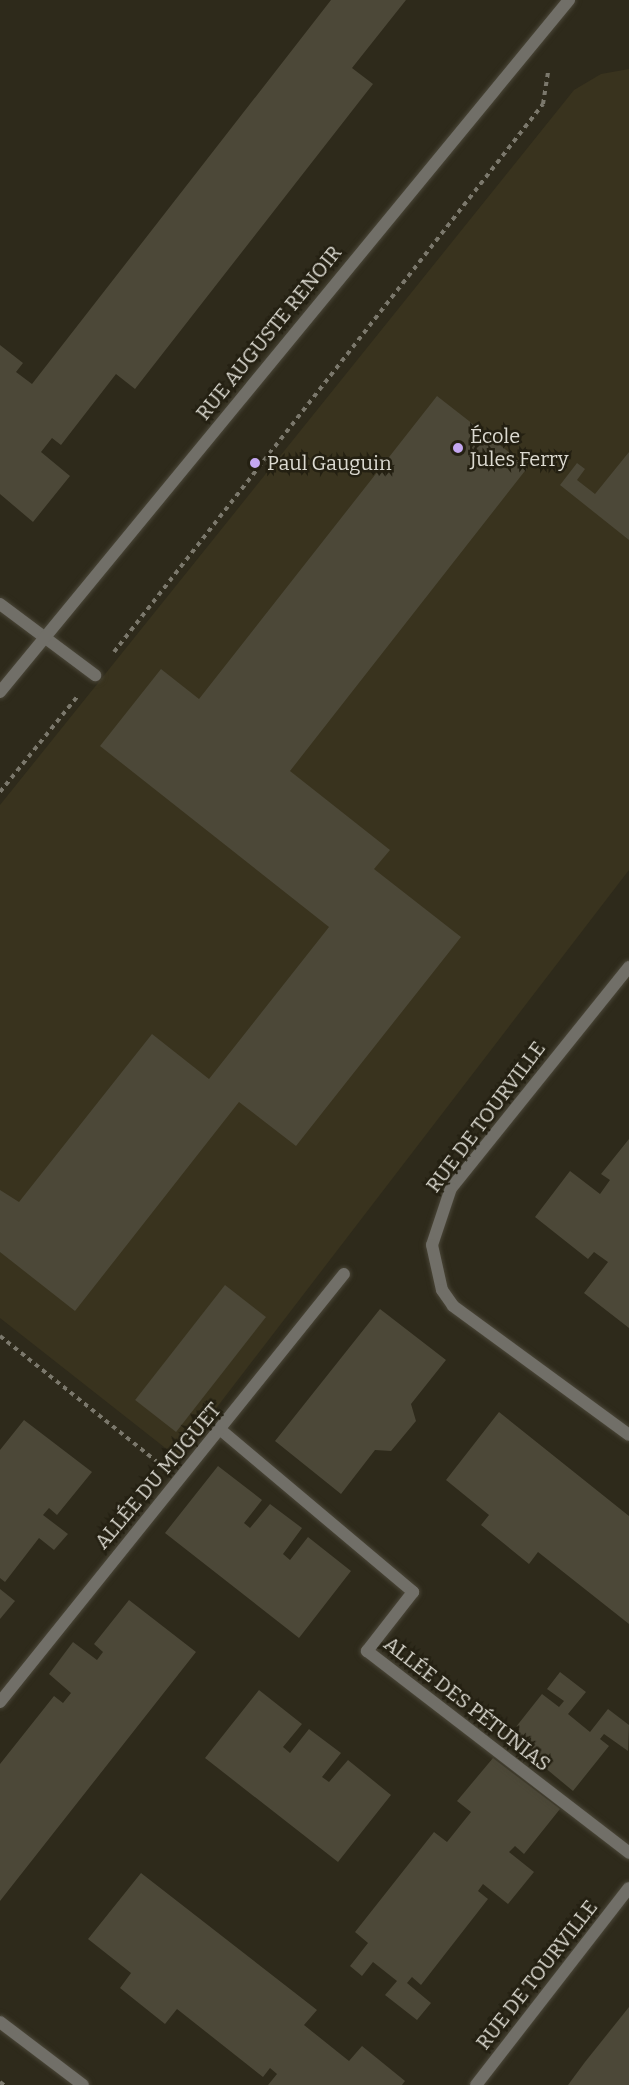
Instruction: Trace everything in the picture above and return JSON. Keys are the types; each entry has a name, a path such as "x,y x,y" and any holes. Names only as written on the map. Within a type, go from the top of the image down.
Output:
{"street":[{"name":"RUE AUGUSTE RENOIR","path":"0,692 569,0"},
{"path":"0,604 95,675"},
{"name":"RUE DE TOURVILLE","path":"629,967 452,1188 432,1245 442,1290 453,1306 629,1435"},
{"name":"ALLÉE DU MUGUET","path":"0,1702 177,1479 222,1431 344,1275"},
{"name":"ALLÉE DES PÉTUNIAS","path":"222,1431 412,1592 367,1651 629,1853"},
{"name":"RUE DE TOURVILLE","path":"476,2085 629,1888"},
{"path":"0,2022 83,2085"}],"path":[{"path":"0,792 95,675 543,104 550,76 536,40"},
{"path":"0,1336 177,1479"},
{"path":"0,2082 4,2085"}],"shaded area":[{"name":"École Jules Ferry","path":"629,69 629,870 178,1458 0,1318 0,805 574,90 601,74"}],"building":[{"path":"331,0 406,0 352,68 373,84 135,389 116,374 61,445 52,438 41,452 70,476 33,522 0,494 0,345 23,363 16,372 32,384"},
{"path":"437,396 528,467 290,771 390,850 374,869 461,937 296,1146 239,1102 75,1311 0,1252 0,1190 19,1202 152,1034 209,1079 329,927 100,746 161,669 199,699"},
{"path":"629,452 629,540 560,485 577,463 585,469 577,480 595,494"},
{"path":"629,1139 629,1328 584,1293 608,1262 594,1252 588,1259 535,1217 570,1171 600,1194 610,1180 601,1174"},
{"path":"225,1285 266,1317 176,1432 135,1400"},
{"path":"380,1309 446,1360 411,1404 416,1421 391,1451 375,1450 341,1494 275,1441"},
{"path":"499,1412 629,1516 629,1624 538,1552 529,1564 481,1525 489,1515 446,1480"},
{"path":"24,1420 92,1472 57,1515 49,1508 43,1515 68,1534 54,1550 39,1538 5,1582 0,1578 0,1450"},
{"path":"218,1466 262,1500 244,1523 250,1528 270,1504 302,1528 283,1554 290,1560 308,1537 351,1571 299,1638 165,1533"},
{"path":"0,1589 15,1601 0,1619"},
{"path":"129,1600 196,1652 0,1901 0,1764 54,1696 63,1703 71,1693 49,1674 73,1642 97,1660 103,1652 94,1644"},
{"path":"560,1672 586,1692 568,1714 590,1732 608,1709 629,1725 628,1751 604,1734 600,1739 609,1746 573,1791 508,1737 542,1694 559,1707 564,1701 547,1689"},
{"path":"259,1690 302,1724 283,1747 290,1753 309,1729 341,1753 322,1777 329,1782 348,1760 391,1795 338,1862 205,1758"},
{"path":"493,1758 560,1809 524,1854 515,1846 509,1852 534,1872 508,1904 483,1884 478,1891 488,1899 421,1985 412,1977 407,1983 431,2003 417,2020 385,1995 397,1981 373,1962 362,1976 350,1966 368,1943 355,1932 434,1832 447,1842 471,1812 457,1801"},
{"path":"141,1873 317,2010 304,2025 349,2061 362,2046 405,2081 402,2085 268,2085 277,2074 270,2068 263,2077 177,2009 165,2024 120,1988 131,1973 88,1939"},
{"path":"629,2007 629,2085 568,2085 585,2062"}],"place":[{"name":"École Jules Ferry","path":"458,448"},
{"name":"Paul Gauguin","path":"255,463"}]}
